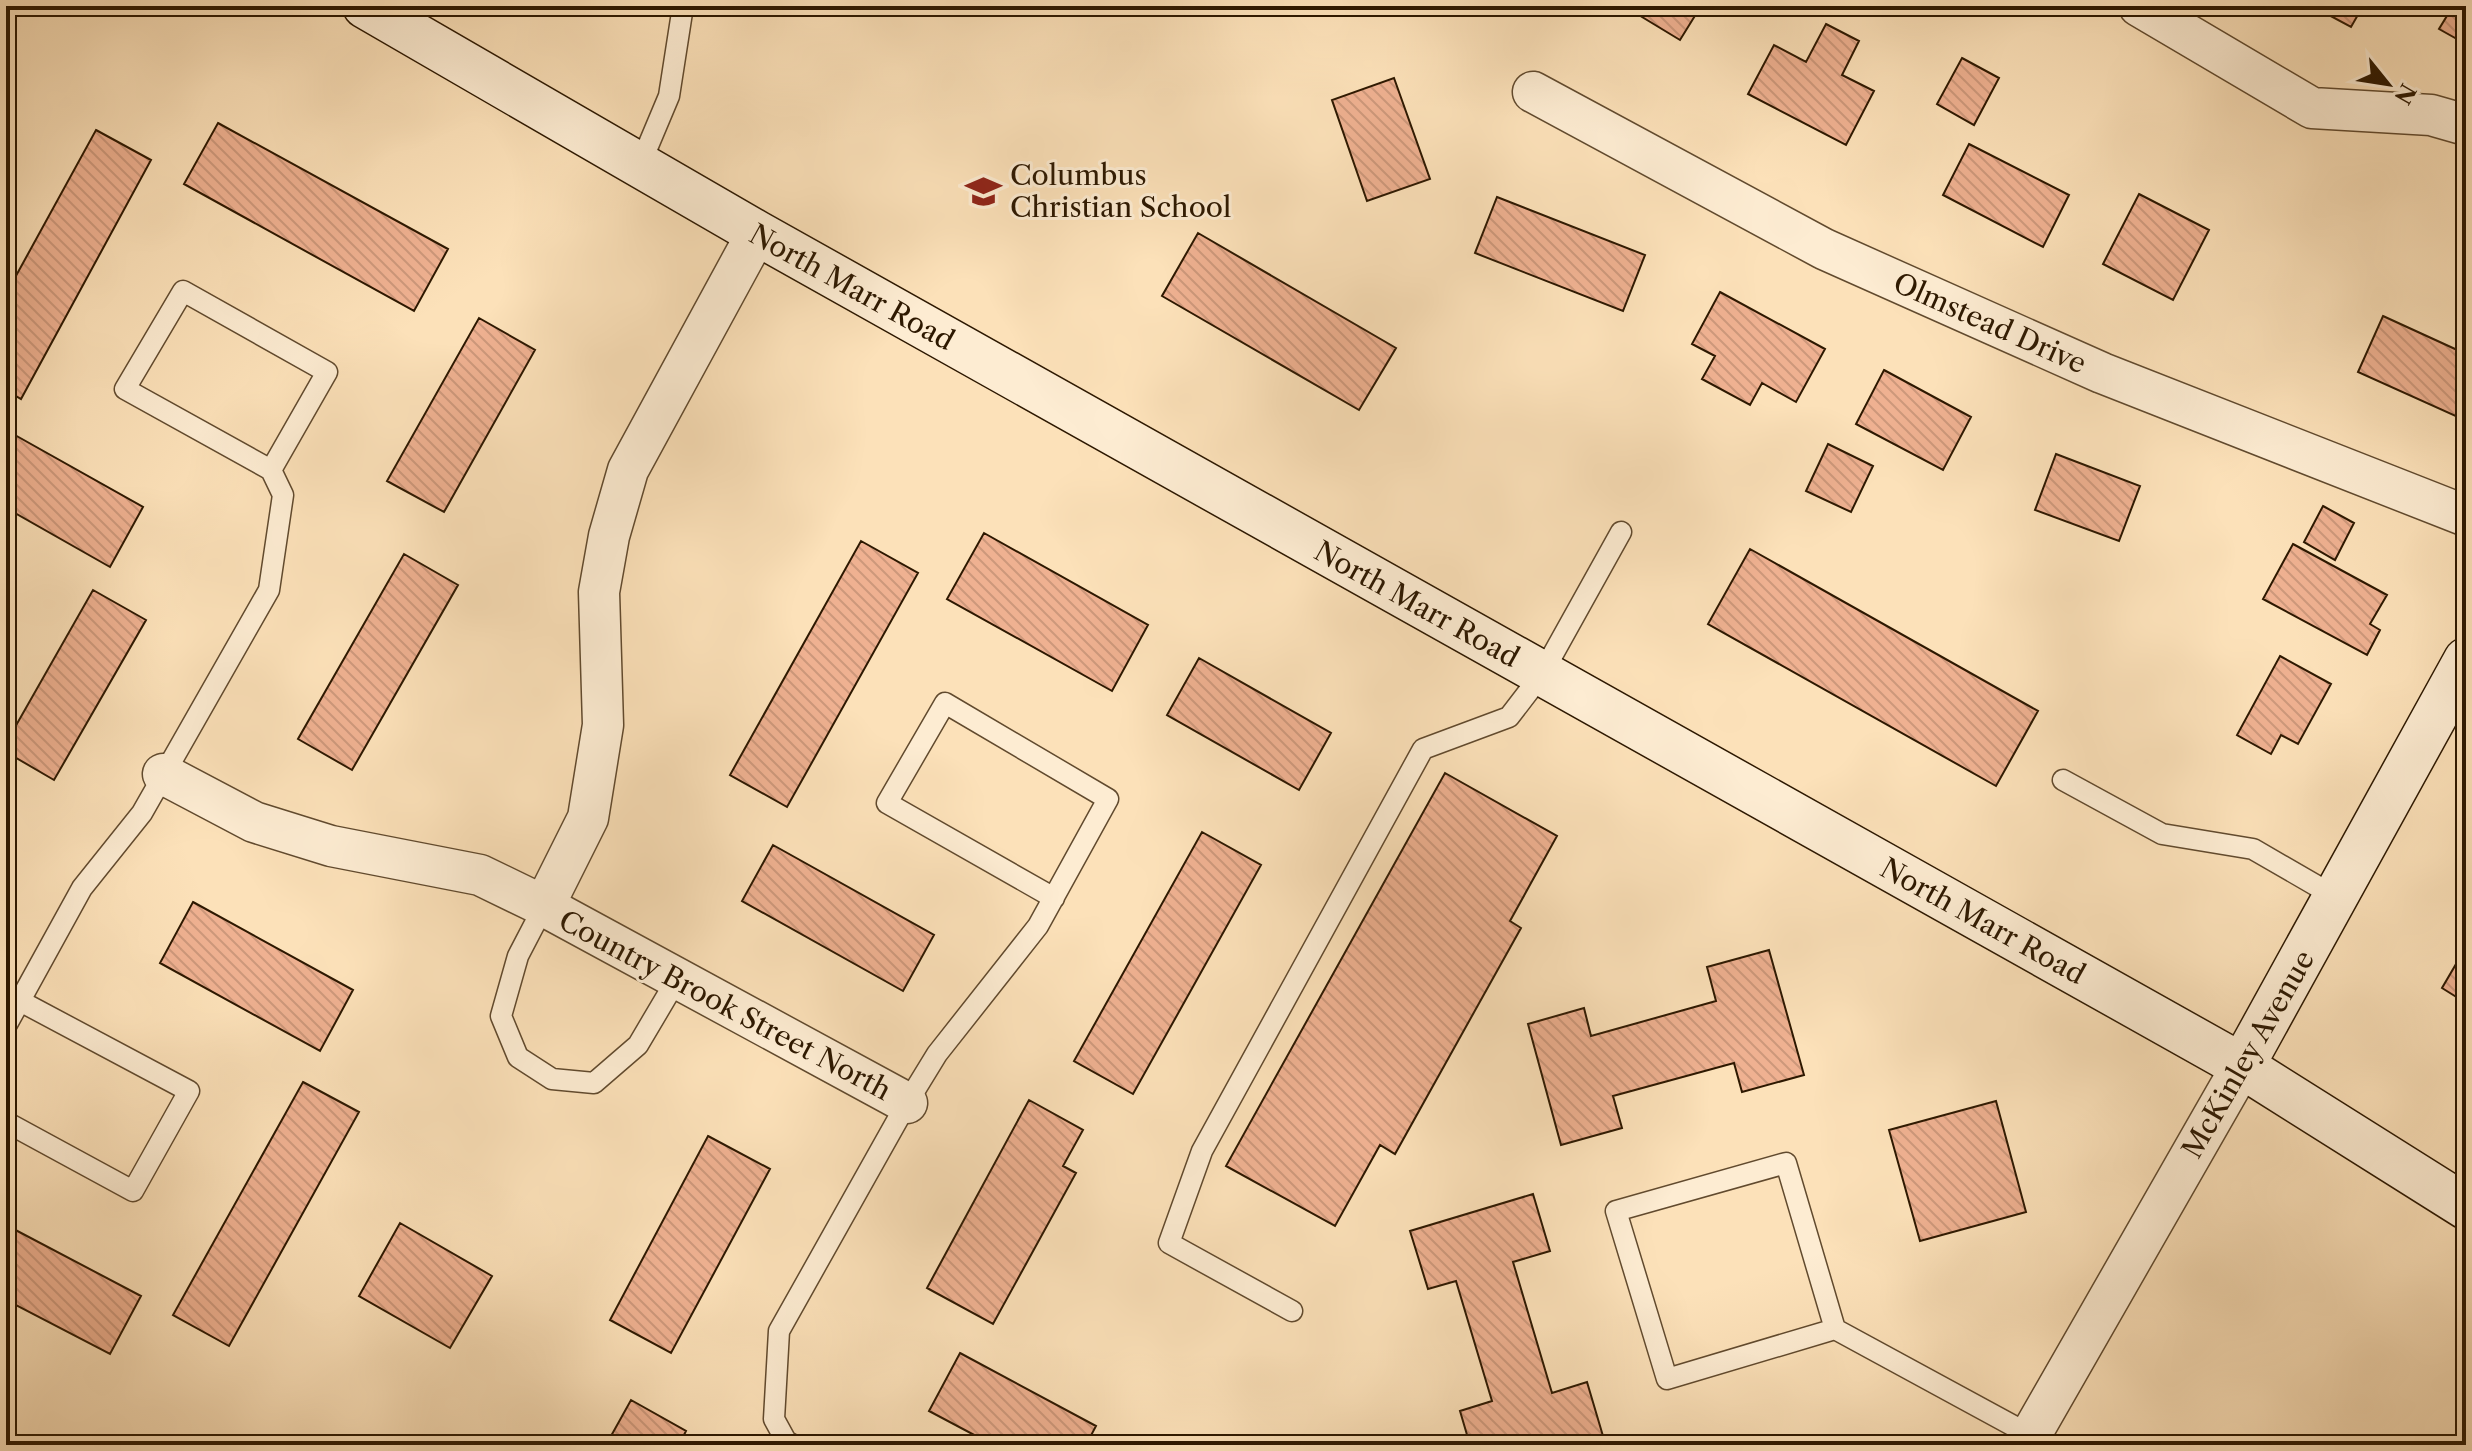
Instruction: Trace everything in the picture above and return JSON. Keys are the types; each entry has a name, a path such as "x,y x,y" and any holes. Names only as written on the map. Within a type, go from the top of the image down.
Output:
{"street":[{"name":"North Marr Road","path":"365,6 757,233 2242,1066 2466,1207"},
{"path":"2139,6 2312,108 2431,115 2466,125"},
{"name":"Olmstead Drive","path":"1533,92 1824,249 2102,373 2466,516"},
{"path":"544,906 588,818 603,725 599,592 609,536 628,470 757,233"},
{"name":"McKinley Avenue","path":"2028,1440 2242,1066 2466,660"},
{"name":"Country Brook Street North","path":"163,774 254,822 331,846 480,875 544,906 907,1103"}],"lane":[{"path":"640,165 669,96 683,6"},
{"path":"6,1026 82,888 142,813 269,590 283,495 271,470 125,389 183,291 327,372 271,470"},
{"path":"1292,1311 1169,1243 1202,1151 1423,749 1509,717 1542,674 1621,532"},
{"path":"787,1444 774,1419 779,1331 937,1054 1038,926 1054,898 1108,799 945,703 887,803 1054,898"},
{"path":"2063,780 2162,834 2253,849 2336,897"},
{"path":"544,906 518,956 501,1016 518,1057 552,1079 594,1083 638,1045 677,979"},
{"path":"6,1122 133,1191 189,1091 20,1001"},
{"path":"1835,1329 1667,1379 1616,1211 1786,1163 1835,1329 2028,1440"}],"building":[{"path":"1624,6 1701,6 1680,40"},
{"path":"2312,6 2363,6 2351,27"},
{"path":"2453,6 2466,6 2466,44 2439,29"},
{"path":"1826,24 1859,41 1842,75 1874,91 1846,145 1748,94 1774,45 1806,62"},
{"path":"1962,58 1999,78 1974,125 1937,104"},
{"path":"1394,78 1430,179 1367,201 1332,100"},
{"path":"218,123 448,249 414,311 184,184"},
{"path":"96,130 151,160 21,399 6,390 6,294"},
{"path":"1969,144 2069,195 2043,247 1943,195"},
{"path":"2139,194 2209,230 2173,300 2103,264"},
{"path":"1497,197 1645,255 1623,311 1475,253"},
{"path":"1198,233 1396,348 1359,410 1162,296"},
{"path":"1720,292 1825,349 1796,402 1762,383 1750,405 1702,379 1715,356 1692,344"},
{"path":"2383,316 2466,354 2466,404 2460,418 2358,372"},
{"path":"479,318 535,350 444,512 387,481"},
{"path":"1884,370 1971,417 1943,470 1856,424"},
{"path":"6,430 143,507 110,567 6,508"},
{"path":"1828,444 1873,466 1851,512 1806,491"},
{"path":"2056,454 2140,486 2119,541 2035,510"},
{"path":"2323,506 2354,523 2335,560 2304,542"},
{"path":"984,533 1148,625 1112,691 947,599"},
{"path":"861,541 918,573 787,807 730,775"},
{"path":"2293,544 2387,595 2370,624 2380,630 2367,655 2263,599"},
{"path":"1750,549 2038,711 1996,786 1708,624"},
{"path":"404,554 458,585 352,770 298,739"},
{"path":"93,590 146,620 54,780 6,752 6,743"},
{"path":"2280,656 2331,684 2298,744 2281,735 2271,754 2237,735"},
{"path":"1199,658 1331,733 1299,790 1167,715"},
{"path":"1445,773 1557,836 1510,921 1521,928 1395,1154 1380,1145 1335,1226 1226,1166"},
{"path":"1202,832 1261,865 1133,1094 1074,1061"},
{"path":"773,845 934,935 903,991 742,901"},
{"path":"193,902 353,990 320,1051 160,963"},
{"path":"2466,947 2466,1003 2442,988"},
{"path":"1769,950 1804,1075 1742,1092 1734,1063 1613,1096 1622,1128 1561,1145 1528,1024 1584,1008 1591,1036 1716,1001 1707,967"},
{"path":"303,1082 359,1112 229,1346 173,1315"},
{"path":"1029,1100 1083,1130 1063,1166 1076,1173 993,1324 927,1288"},
{"path":"1996,1101 2026,1212 1920,1241 1889,1130"},
{"path":"708,1136 770,1169 671,1353 610,1320"},
{"path":"1533,1194 1550,1251 1513,1262 1552,1393 1587,1382 1603,1436 1572,1445 1470,1445 1460,1411 1492,1401 1456,1281 1428,1289 1410,1231"},
{"path":"400,1223 492,1276 450,1348 359,1296"},
{"path":"6,1225 141,1296 110,1354 6,1300"},
{"path":"960,1353 1096,1426 1086,1445 993,1445 929,1411"},
{"path":"631,1400 686,1431 679,1445 606,1445"}],"place":[{"name":"Columbus Christian School","path":"984,191"}]}
